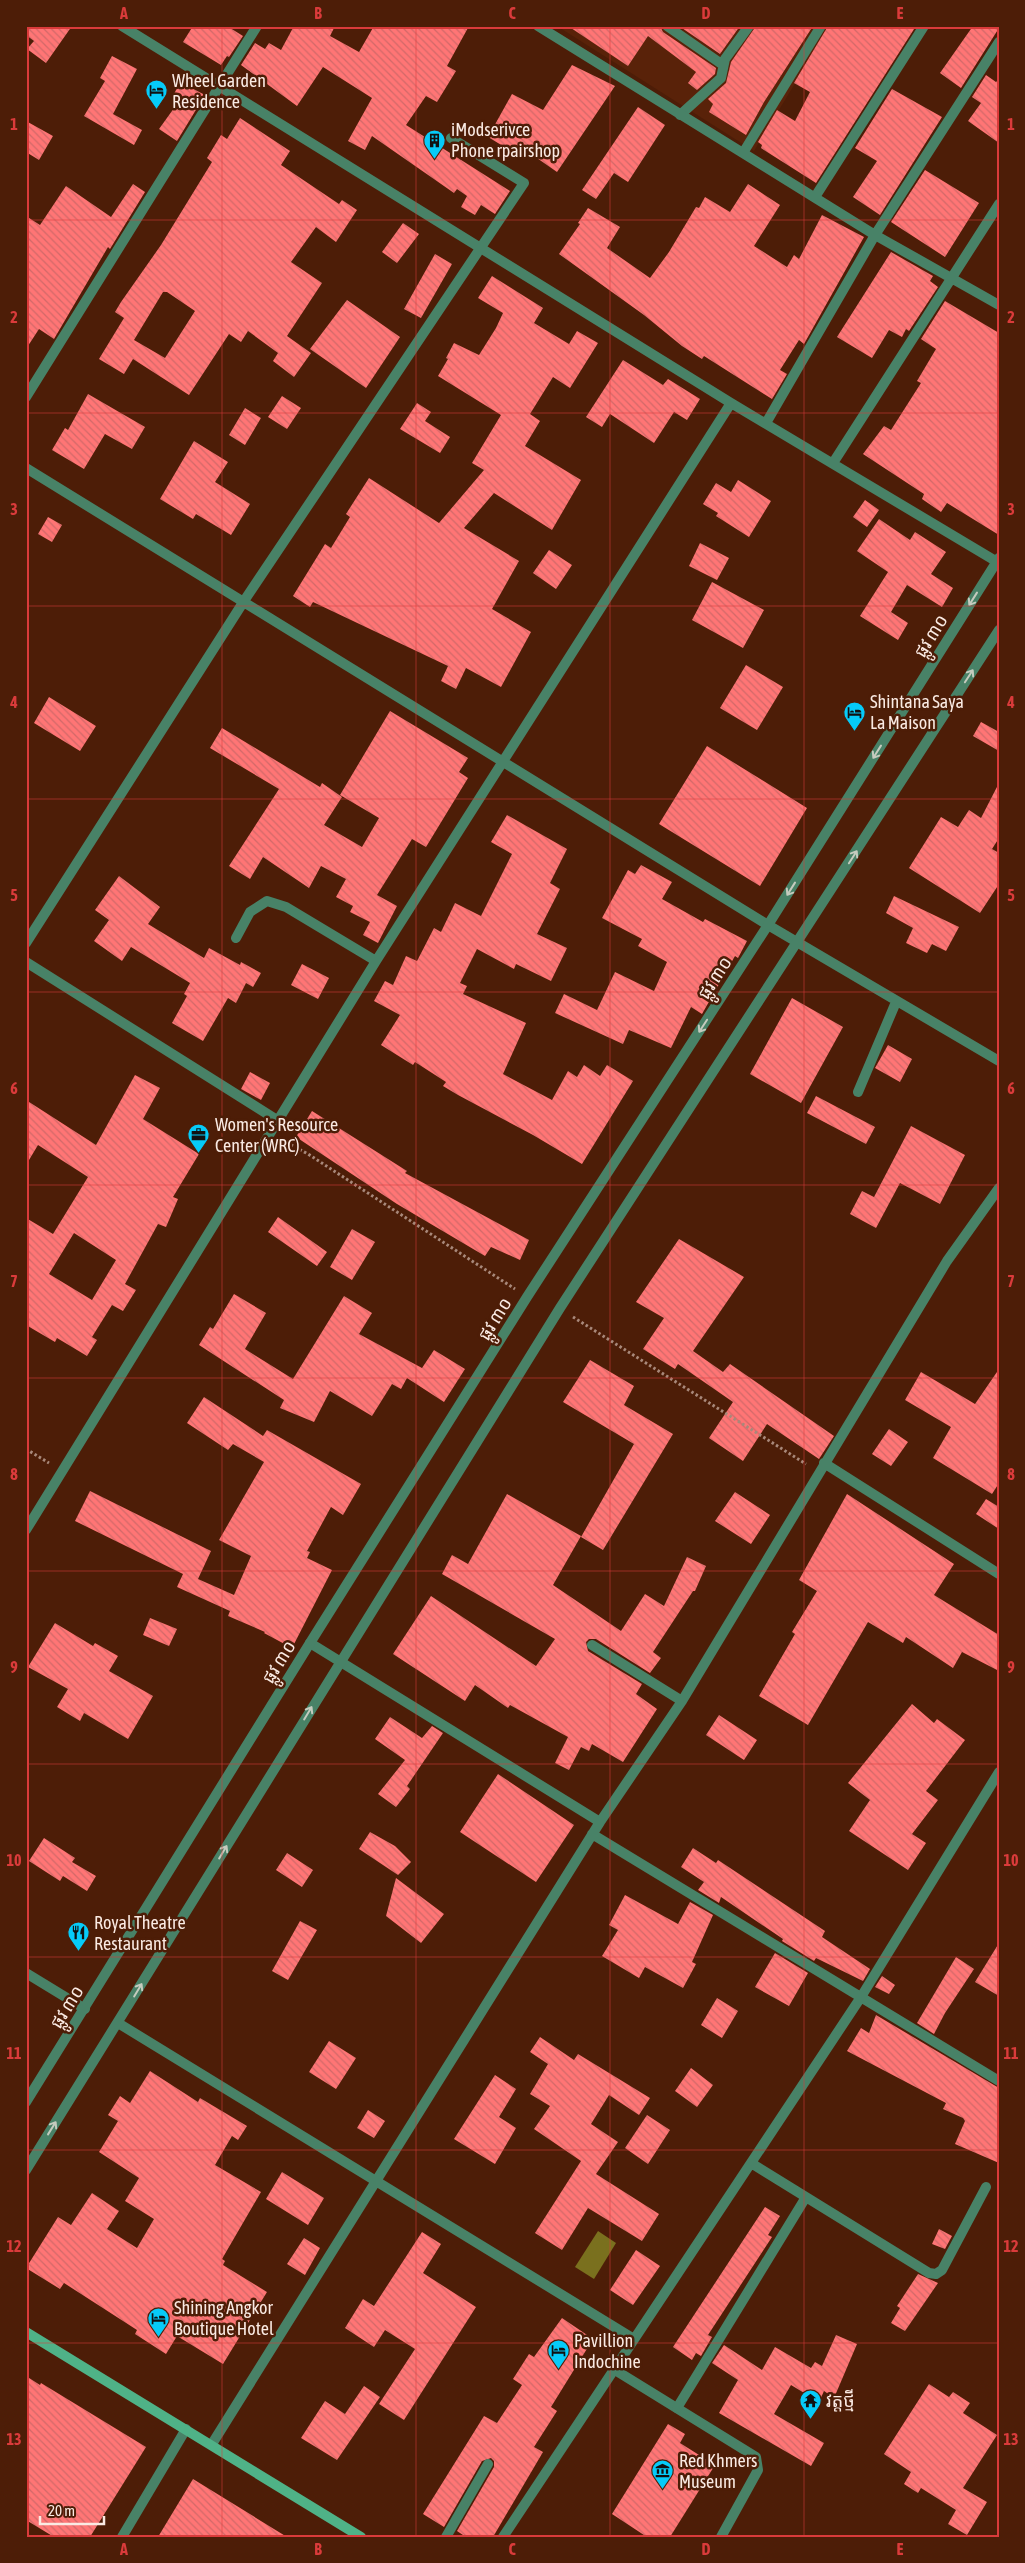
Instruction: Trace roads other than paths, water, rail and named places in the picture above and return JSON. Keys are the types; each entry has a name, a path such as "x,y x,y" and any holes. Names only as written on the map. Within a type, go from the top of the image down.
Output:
{"main road":[{"path":"26,2332 212,2444 361,2537"}],"street":[{"path":"122,26 731,403 998,561"},
{"path":"26,397 221,86 256,26"},
{"path":"538,26 875,234 999,304"},
{"path":"667,26 723,65"},
{"path":"680,115 721,78 725,59 749,26"},
{"path":"743,153 821,26"},
{"path":"816,197 924,26"},
{"path":"766,423 875,234 999,42"},
{"path":"26,943 244,601 524,184 451,138"},
{"path":"833,463 951,276 999,204"},
{"path":"26,1530 268,1133 500,762 731,403"},
{"path":"26,468 768,926 999,1061"},
{"name":"ផ្លូវ ៣០","path":"26,2102 310,1643 528,1298 768,926 998,561"},
{"path":"26,2170 560,1308 999,630"},
{"path":"236,938 250,912 267,901 286,907 376,961"},
{"path":"26,962 277,1120"},
{"path":"858,1092 896,1002"},
{"path":"212,2444 592,1834 682,1701 947,1262 999,1188"},
{"path":"822,1468 999,1574"},
{"path":"310,1643 600,1822"},
{"path":"592,1645 682,1701"},
{"path":"503,2537 861,1997 999,1772"},
{"path":"592,1834 999,2081"},
{"path":"26,1973 85,2009"},
{"path":"118,2023 634,2339"},
{"path":"751,2163 929,2273 936,2274 942,2270 986,2188"},
{"path":"677,2408 806,2197"},
{"path":"615,2370 756,2457 758,2470 721,2537"},
{"path":"122,2537 186,2429"},
{"path":"446,2537 488,2464"}],"place":[{"name":"Wheel Garden Residence","path":"156,110"},
{"name":"iModserivce Phone rpairshop","path":"435,159"},
{"name":"Shintana Saya La Maison","path":"854,731"},
{"name":"Women's Resource Center (WRC)","path":"199,1154"},
{"name":"Royal Theatre Restaurant","path":"78,1952"},
{"name":"Shining Angkor Boutique Hotel","path":"158,2337"},
{"name":"Pavillion Indochine","path":"558,2370"},
{"name":"វត្តថ្មី","path":"810,2420"},
{"name":"Red Khmers Museum","path":"663,2490"}]}
